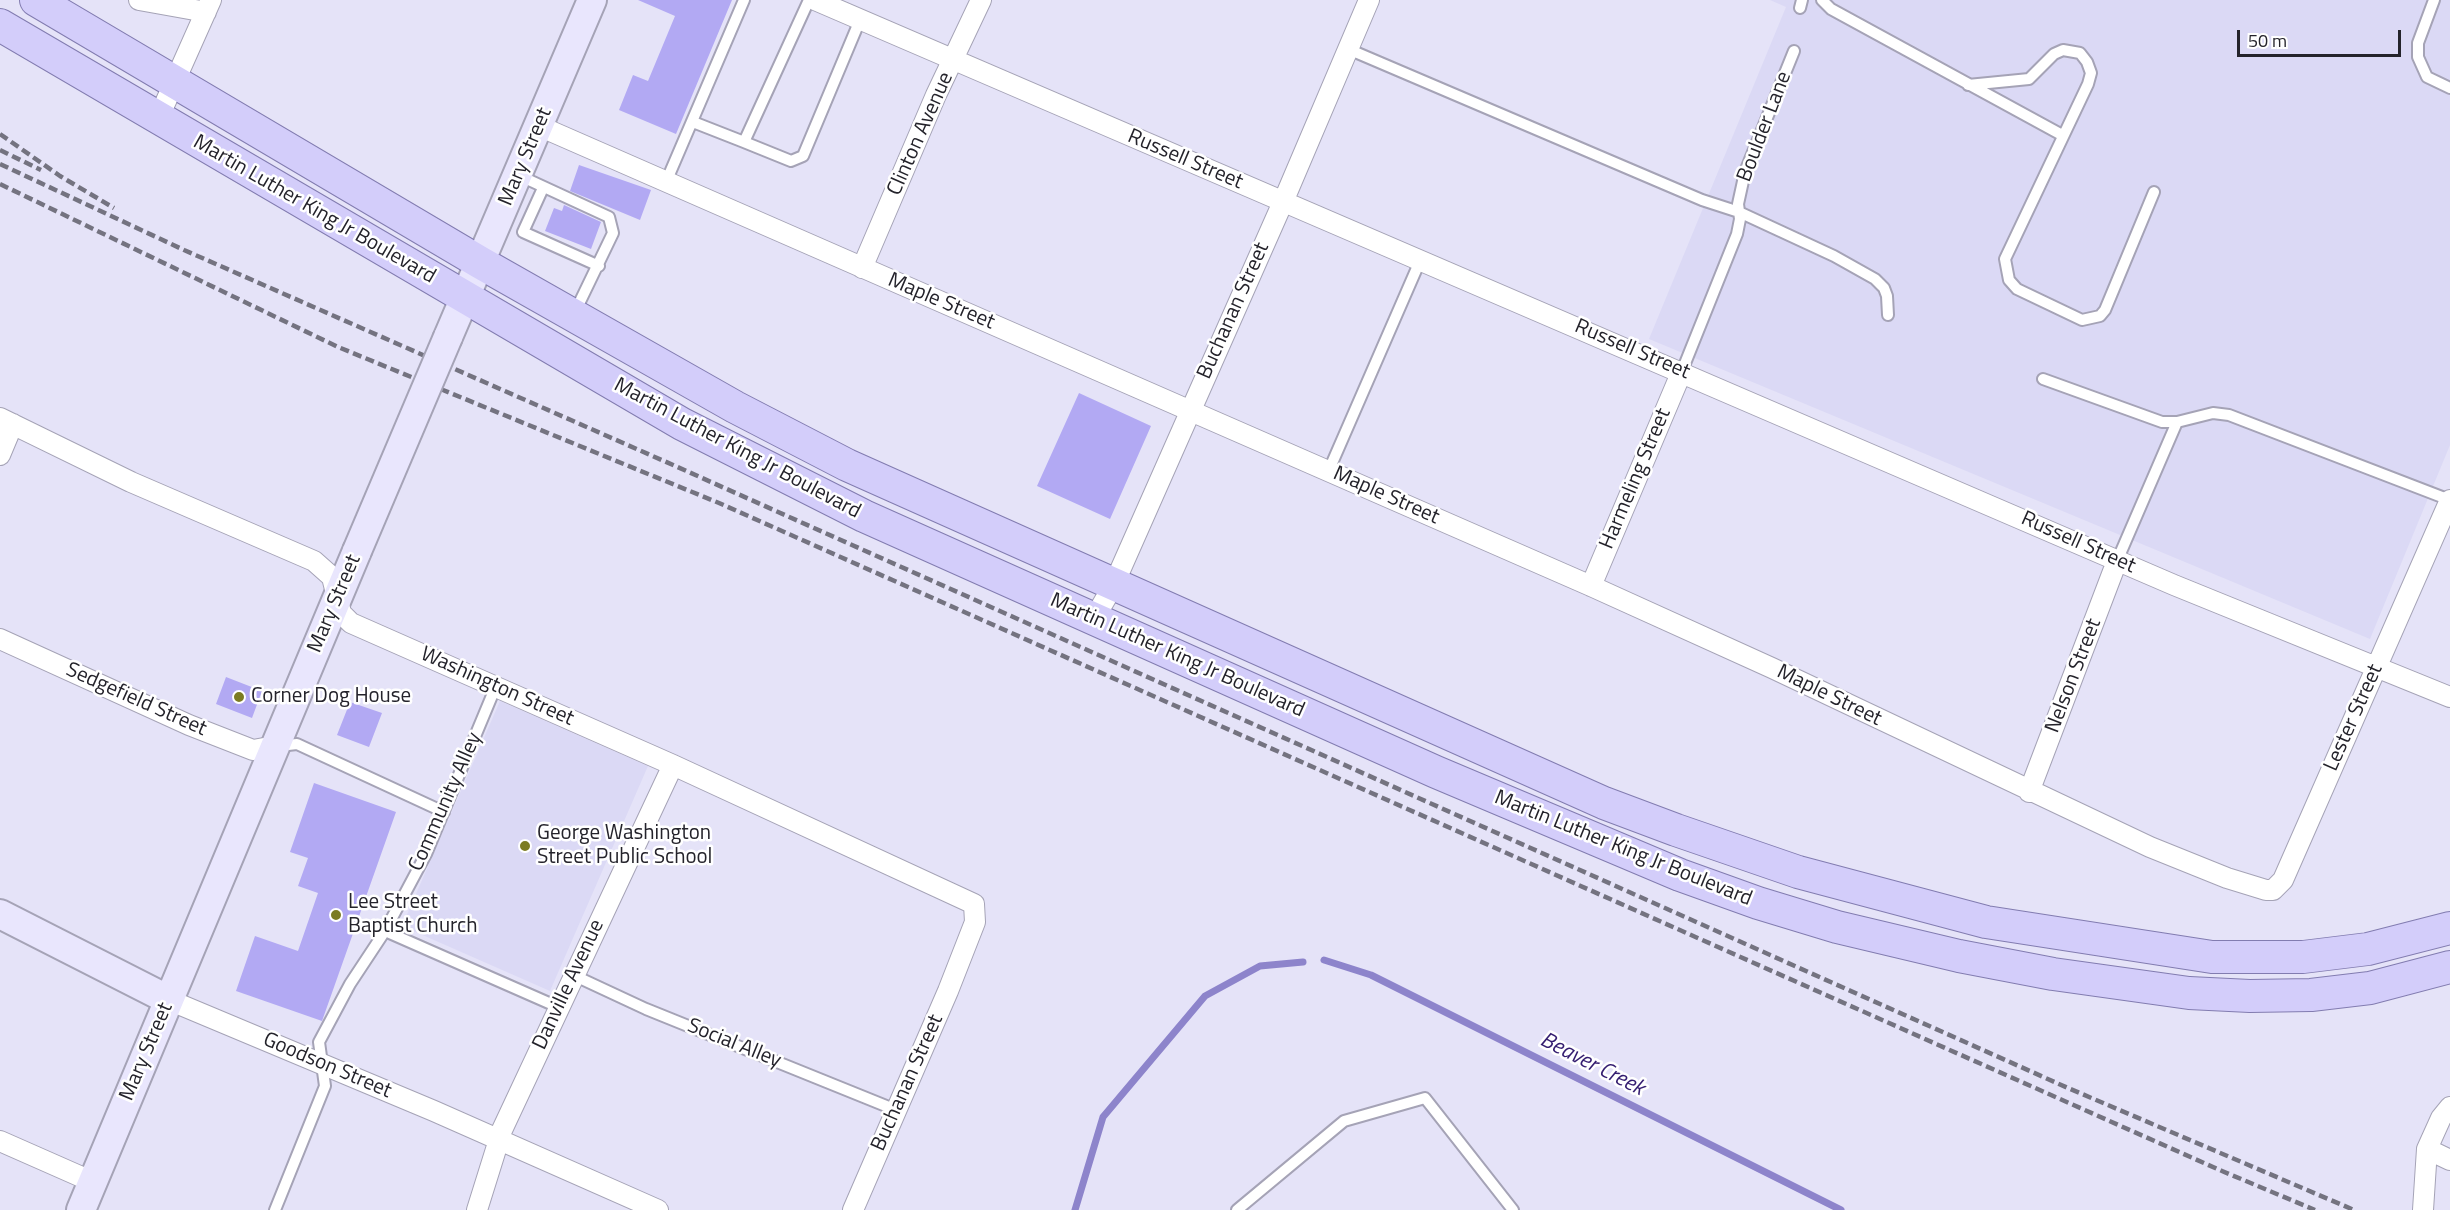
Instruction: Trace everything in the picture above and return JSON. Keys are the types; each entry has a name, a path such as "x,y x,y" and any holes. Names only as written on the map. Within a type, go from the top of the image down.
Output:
{"main road":[{"name":"Martin Luther King Jr Boulevard","path":"36,0 481,263 735,407 848,465 1604,803 1798,872 1892,899 1986,922 2212,957 2303,957 2407,941 2450,928"},
{"name":"Mary Street","path":"81,1210 337,597 592,0"},
{"name":"Martin Luther King Jr Boulevard","path":"0,24 158,119 682,424 864,516 1436,772 1680,875 1758,903 1837,927 1959,956 2053,974 2189,993 2250,996 2311,995 2370,988 2450,967"},
{"name":"Goodson Street","path":"0,914 169,1000"}],"street":[{"path":"139,0 208,6 158,119"},
{"name":"Russell Street","path":"815,0 1420,261 1682,371 2117,561 2450,697"},
{"name":"Clinton Avenue","path":"862,268 981,0"},
{"name":"Buchanan Street","path":"1094,619 1114,584 1283,202 1368,0"},
{"name":"Maple Street","path":"539,126 1591,586 1772,669 2029,792 2150,847 2228,878"},
{"name":"Harmeling Street","path":"1591,586 1682,371"},
{"path":"0,455 7,421"},
{"name":"Washington Street","path":"7,421 131,482 314,561 332,577 341,613 351,623 673,765 974,904 975,922 962,956"},
{"name":"Lester Street","path":"2228,878 2266,890 2273,890 2283,880 2450,500"},
{"name":"Nelson Street","path":"2029,792 2117,561"},
{"name":"Sedgefield Street","path":"0,639 189,724 253,750 275,746"},
{"name":"Danville Avenue","path":"477,1210 499,1139 558,1007 673,765"},
{"name":"Buchanan Street","path":"853,1210 962,956"},
{"name":"Goodson Street","path":"169,1000 499,1139 658,1210"},
{"path":"2423,1210 2427,1149 2440,1118 2450,1107"},
{"path":"0,1141 93,1182"},
{"path":"2427,1149 2450,1160"}],"lane":[{"path":"666,182 744,0"},
{"path":"744,142 809,0"},
{"path":"1822,0 1831,9 2062,135"},
{"path":"2434,0 2418,43 2418,57 2427,77 2450,88"},
{"path":"693,122 791,161 803,156 860,20"},
{"path":"1348,49 1702,200 1739,212 1834,256 1875,279 1887,296 1887,315"},
{"path":"1968,85 2029,79 2054,54 2063,50 2080,53 2091,73 2088,84 2005,259 2009,280 2017,289 2082,320 2100,316 2105,310 2154,192"},
{"name":"Boulder Lane","path":"1682,371 1737,234 1738,204 1745,172 1794,51"},
{"path":"518,175 609,217 613,233 574,315"},
{"path":"543,188 523,232 599,266"},
{"path":"1329,470 1420,261"},
{"path":"2043,379 2162,422 2177,422 2213,413 2229,415 2450,500"},
{"path":"2117,561 2177,422"},
{"name":"Community Alley","path":"275,1210 325,1086 319,1042 350,984 385,931 444,812 496,686"},
{"path":"275,746 297,744 444,812"},
{"path":"385,931 558,1007"},
{"name":"Social Alley","path":"573,975 646,1009 896,1110"},
{"path":"1237,1210 1337,1125 1425,1098 1513,1210"}],"shaded area":[{"path":"1770,0 2450,0 2450,445 2370,639 1649,339 1786,7"},
{"name":"George Washington Street Public School","path":"500,701 648,766 550,991 402,926"}],"building":[{"path":"638,0 732,0 676,134 619,110 633,75 648,81 675,16"},
{"path":"579,165 651,190 640,220 570,191"},
{"path":"564,205 601,222 591,249 545,231 554,208 562,211"},
{"path":"1079,393 1151,426 1110,519 1037,486"},
{"name":"Corner Dog House","path":"226,677 262,691 252,718 216,704"},
{"path":"350,702 382,713 369,747 337,735"},
{"name":"Lee Street Baptist Church","path":"314,783 396,812 322,1021 236,991 255,936 298,951 318,893 298,886 308,858 290,852"}],"waterway":[{"name":"Beaver Creek","path":"1324,960 1371,975 1841,1210"},
{"name":"Beaver Creek","path":"1075,1210 1103,1117 1205,996 1260,966 1303,962"}],"railway":[{"path":"0,134 60,176 114,208"},
{"path":"0,150 41,170"},
{"path":"0,164 184,250 664,461 2068,1088 2354,1210"},
{"path":"0,184 338,347 719,503 2222,1171 2315,1210"}],"place":[{"name":"Corner Dog House","path":"239,697"},
{"name":"George Washington Street Public School","path":"525,846"},
{"name":"Lee Street Baptist Church","path":"336,915"}]}
